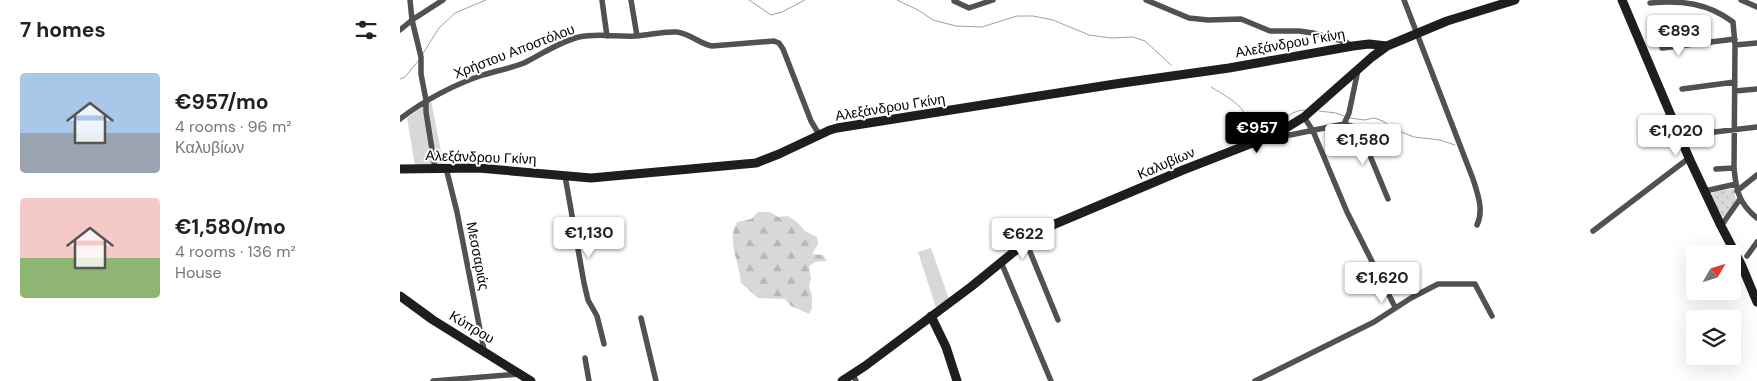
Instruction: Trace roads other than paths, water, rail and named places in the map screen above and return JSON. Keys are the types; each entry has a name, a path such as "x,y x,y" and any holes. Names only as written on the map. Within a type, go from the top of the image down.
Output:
{"street":[{"path":"410,0 412,20 421,57 421,74 435,168"},
{"path":"400,30 443,0"},
{"path":"602,0 607,36"},
{"path":"631,0 637,36"},
{"path":"954,1 969,8 993,0"},
{"path":"1146,0 1189,18 1208,20 1240,19 1270,31 1313,33 1346,42 1353,46"},
{"path":"1404,0 1473,179 1480,202 1481,217 1477,225"},
{"path":"1622,0 1689,158 1741,264 1757,302"},
{"path":"1741,0 1757,8"},
{"name":"Καλυβίων","path":"842,381 854,377 1026,242 1055,224 1183,170 1278,133 1309,113 1387,46 1490,4 1509,1"},
{"path":"1650,3 1668,1 1689,2 1721,13 1733,22 1735,42 1734,168 1740,199 1757,218"},
{"path":"1660,24 1662,48 1735,42 1757,43"},
{"name":"Χρήστου Αποστόλου","path":"400,119 426,100 482,75 522,64 579,37 637,36 678,32 687,34 704,45 712,46 774,41 779,43 811,121 820,136"},
{"name":"Αλεξάνδρου Γκίνη","path":"400,169 512,170 591,178 735,165 758,162 837,128 1229,68 1353,46 1369,44 1387,46"},
{"path":"1346,122 1350,113 1358,70"},
{"path":"1682,88 1735,82"},
{"path":"1735,91 1757,89"},
{"path":"1309,113 1313,130 1347,212 1395,307"},
{"path":"1278,133 1290,135 1346,122 1354,127 1366,146 1388,200"},
{"path":"1681,136 1757,127"},
{"path":"1593,231 1689,158"},
{"name":"Μεσσαριάς","path":"446,168 457,212 484,350"},
{"path":"1716,169 1734,168"},
{"path":"1737,190 1757,175"},
{"path":"565,176 584,283 588,300 597,316 604,344"},
{"path":"1705,192 1736,184"},
{"path":"1721,226 1740,199"},
{"path":"1026,242 1058,320"},
{"path":"1747,256 1757,242"},
{"path":"1001,262 1051,381"},
{"path":"1255,381 1374,322 1395,307 1438,284 1475,284 1492,316"},
{"name":"Κύπρου","path":"400,296 433,320 531,381"},
{"path":"931,316 946,347 957,381"},
{"path":"641,318 656,381"},
{"path":"585,358 590,381"},
{"path":"433,381 521,374"}],"waterway":[{"path":"422,55 439,28 455,13 486,0"},
{"path":"749,0 771,15 782,12 805,0"},
{"path":"897,0 933,20 956,26 982,27 1017,16 1033,16 1053,20 1089,35 1111,38 1133,37 1145,41 1171,65"},
{"path":"400,79 405,77 419,60"},
{"path":"1211,87 1237,104 1253,126 1260,131 1269,130 1287,116 1305,110"},
{"path":"1319,111 1344,116"},
{"path":"1350,118 1364,120 1374,118 1414,137 1440,140 1455,145"}]}
